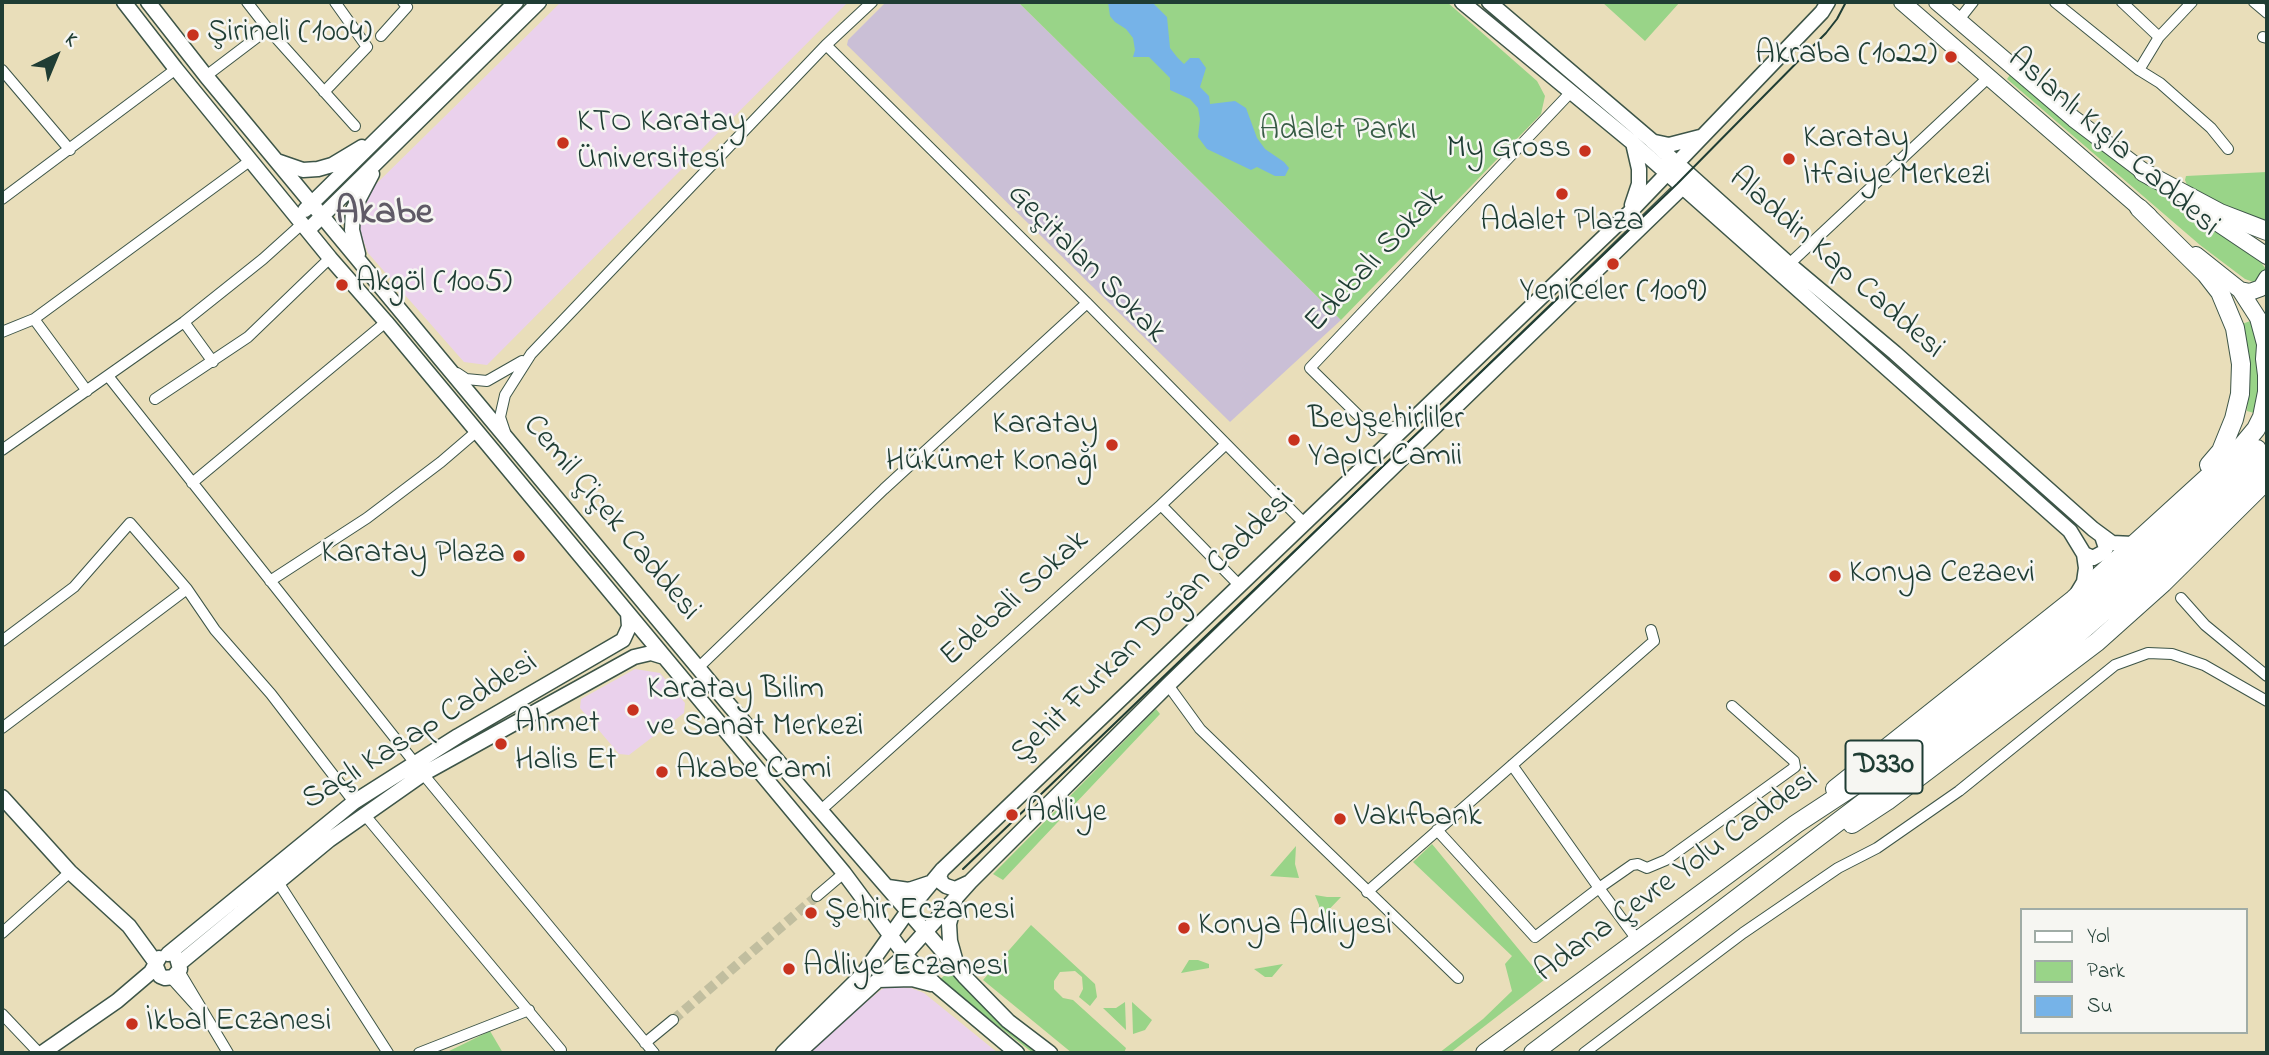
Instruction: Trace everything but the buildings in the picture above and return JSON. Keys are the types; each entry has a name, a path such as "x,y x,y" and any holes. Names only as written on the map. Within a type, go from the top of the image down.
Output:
{"highway":[{"path":"2143,172 2220,213 2267,231"},
{"path":"1796,824 1874,756 2074,599 2170,513 2221,451 2234,419 2239,394 2240,352 2232,317 2220,292 2206,274 2139,208"},
{"path":"2257,450 2267,392 2266,338"},
{"path":"2170,513 2257,450 2260,433 2267,433"},
{"name":"Adana Çevre Yolu Caddesi","path":"1485,1053 1796,824 1892,761 2048,640 2141,559 2257,450"},
{"name":"Adana Çevre Yolu Caddesi","path":"1533,1053 1802,850 2084,629 2169,555 2257,450"},
{"path":"2163,583 2267,480"},
{"path":"1802,850 1845,829 1887,801 2079,657 2163,583 2267,499"}],"main road":[{"name":"Aslanlı Kışla Caddesi","path":"1902,2 2139,208 2240,290 2258,317 2266,338"},
{"name":"Aslanlı Kışla Caddesi","path":"1937,2 2074,119 2143,172 2266,257"},
{"path":"2240,290 2250,292 2261,288 2267,278"}],"street":[{"name":"Cemil Çiçek Caddesi","path":"124,2 330,258 844,873 905,955 936,985 1017,1053"},
{"name":"Cemil Çiçek Caddesi","path":"149,2 206,76 698,668 885,884 911,907 925,932 959,971 994,1008 1050,1053"},
{"path":"247,2 355,126"},
{"path":"324,92 368,47 335,2"},
{"path":"381,36 407,7 403,2"},
{"path":"303,223 312,204 516,2"},
{"path":"2,450 184,321 264,259 303,223 323,215 539,2"},
{"path":"443,362 466,379 487,381 510,370 531,354 826,45 872,2"},
{"name":"Aladdin Kap Caddesi","path":"1462,2 1633,143 1672,169 2070,531 2084,554"},
{"name":"Aladdin Kap Caddesi","path":"1489,2 1651,140 1672,169"},
{"name":"Şehit Furkan Doğan Caddesi","path":"886,931 911,907 942,870 1629,213 1822,12 1828,2"},
{"path":"1958,22 1973,2"},
{"path":"2055,2 2139,70 2160,83 2211,128 2228,149"},
{"path":"2122,2 2159,37"},
{"path":"2139,70 2159,37 2192,2"},
{"path":"2254,2 2267,13"},
{"path":"206,76 268,29"},
{"name":"Geçitalan Sokak","path":"826,45 1306,524"},
{"path":"2,199 176,69"},
{"path":"2,70 70,150"},
{"path":"1784,269 1990,76"},
{"name":"Edebalı Sokak","path":"1419,414 1391,429 1378,427 1361,418 1310,368 1571,92"},
{"path":"277,161 303,170 318,169 332,165 384,133"},
{"path":"1651,140 1669,145 1704,135"},
{"path":"1629,213 1639,184 1639,169 1633,143"},
{"path":"359,258 352,230 353,211 365,185 386,152"},
{"path":"2,332 34,319 251,160"},
{"name":"Şehit Furkan Doğan Caddesi","path":"798,1053 905,955 970,882 1168,685 1687,183"},
{"path":"155,399 248,337 330,258"},
{"name":"Aladdin Kap Caddesi","path":"1784,269 1895,353 2102,536 2112,543 2124,545 2133,544 2150,532"},
{"path":"698,668 884,489 1087,303"},
{"path":"34,319 87,391"},
{"path":"184,321 213,362"},
{"path":"192,483 386,322"},
{"path":"508,440 500,417 505,395 531,354"},
{"path":"108,376 419,768 654,1053"},
{"path":"270,581 367,517 441,462 476,432"},
{"name":"Edebali Sokak","path":"821,810 1226,444"},
{"path":"1161,505 1240,586"},
{"path":"2,641 74,587 130,523 187,589 215,629 271,694 354,802"},
{"path":"2084,554 2093,558 2104,552 2106,548 2102,536"},
{"path":"2074,599 2084,582 2084,554"},
{"path":"2,728 187,589"},
{"path":"2181,598 2205,625 2267,676"},
{"path":"628,613 629,627 623,640 636,640 640,645 639,654 651,653 664,657"},
{"path":"1367,892 1654,641 1651,630"},
{"name":"Saçlı Kasap Caddesi","path":"117,1001 174,973 278,882 419,768 623,640"},
{"path":"1584,1053 1743,933 1838,868 1877,848 1959,791 2115,665 2148,653 2172,654 2204,666 2267,701"},
{"name":"Saçlı Kasap Caddesi","path":"117,1001 161,959 354,802 639,654"},
{"path":"1168,685 1200,729 1458,978"},
{"path":"1437,830 1535,937 1632,865 1638,864 1647,868 1666,860 1795,766 1794,761 1732,706"},
{"path":"1513,765 1638,941"},
{"path":"2,797 70,872 129,926 145,935 161,959 160,976 174,973"},
{"path":"364,814 561,1050"},
{"path":"942,870 939,876 946,886 955,889 970,882"},
{"path":"2,933 70,872"},
{"path":"817,896 844,873"},
{"path":"278,882 388,1053"},
{"path":"885,884 909,890 931,882"},
{"path":"864,900 873,904 881,903 886,898 885,884"},
{"path":"957,896 951,914 950,932 952,951 959,971"},
{"path":"783,1053 855,982 880,952 886,931"},
{"path":"161,959 176,956 174,973 228,1053"},
{"path":"878,980 912,979 936,985"},
{"path":"2,1014 41,1053 117,1001"},
{"path":"419,1053 528,1010"},
{"path":"645,1043 673,1020"}],"shaded area":[{"name":"KTO Karatay Üniversitesi","path":"561,2 848,2 487,365 464,362 368,253 358,227 371,189"},
{"path":"886,2 1018,2 1341,320 1230,422 847,45 848,40"},
{"name":"Karatay Bilim ve Sanat Merkezi","path":"635,669 660,673 685,703 684,713 629,755 619,754 580,708 581,699"},
{"path":"889,986 911,988 924,993 998,1053 804,1053"}],"green space":[{"name":"Adalet Parkı","path":"1018,2 1447,2 1537,81 1545,96 1541,114 1341,320"},
{"path":"1602,2 1680,2 1645,41"},
{"path":"2010,75 2150,185 2258,258 2265,268 2260,281 2245,279 2200,245 2007,79"},
{"path":"2267,172 2267,222 2220,204 2187,185 2185,180 2186,176"},
{"path":"2253,320 2258,339 2261,415 2247,411 2250,365 2242,324"},
{"path":"1156,709 1160,714 1003,880 993,874"},
{"path":"1432,844 1544,980 1450,1053 1439,1053 1483,1019 1512,991 1505,964 1512,956 1413,862"},
{"path":"1296,846 1295,864 1299,878 1270,876"},
{"path":"1315,895 1327,897 1341,897 1320,919"},
{"path":"1031,925 1095,984 1097,997 1090,1006 1079,997 1083,989 1082,977 1075,971 1060,972 1054,981 1054,989 1063,998 1073,1000 1126,1048 1124,1053 1072,1053 983,980"},
{"path":"1189,960 1209,964 1209,968 1181,973"},
{"path":"1283,964 1272,977 1265,977 1254,969"},
{"path":"950,971 974,998 1043,1053 1033,1053 939,980"},
{"path":"1125,1002 1126,1030 1103,1008 1116,1008"},
{"path":"1132,1002 1152,1020 1145,1030 1133,1034"},
{"path":"490,1031 503,1053 445,1053"}],"water":[{"path":"1108,2 1152,2 1167,17 1170,48 1177,57 1184,64 1190,58 1199,58 1206,68 1200,87 1209,96 1210,104 1235,101 1246,108 1257,138 1265,149 1289,168 1285,176 1275,176 1257,167 1251,170 1207,149 1198,137 1198,108 1190,99 1170,90 1170,78 1149,57 1133,57 1133,38 1110,16"}],"tunnel":[{"path":"673,1020 817,896"}],"tram line":[{"path":"963,869 1677,184 1826,33 1846,2"}],"place":[{"name":"Şirineli (1004)","path":"193,35"},
{"name":"Akraba (1022)","path":"1951,57"},
{"name":"KTO Karatay Üniversitesi","path":"563,143"},
{"name":"My Gross","path":"1585,151"},
{"name":"Karatay İtfaiye Merkezi","path":"1789,159"},
{"name":"Adalet Plaza","path":"1562,194"},
{"name":"Yeniceler (1009)","path":"1613,264"},
{"name":"Akgöl (1005)","path":"342,285"},
{"name":"Beyşehirliler Yapıcı Camii","path":"1294,440"},
{"name":"Karatay Hükümet Konağı","path":"1112,445"},
{"name":"Karatay Plaza","path":"519,556"},
{"name":"Konya Cezaevi","path":"1835,576"},
{"name":"Karatay Bilim ve Sanat Merkezi","path":"633,710"},
{"name":"Ahmet Halis Et","path":"501,744"},
{"name":"Akabe Cami","path":"662,772"},
{"name":"Adliye","path":"1012,815"},
{"name":"Vakıfbank","path":"1340,819"},
{"name":"Şehir Eczanesi","path":"811,913"},
{"name":"Konya Adliyesi","path":"1184,928"},
{"name":"Adliye Eczanesi","path":"789,969"},
{"name":"İkbal Eczanesi","path":"132,1024"}],"district":[{"name":"Akabe","path":"384,216"}]}
